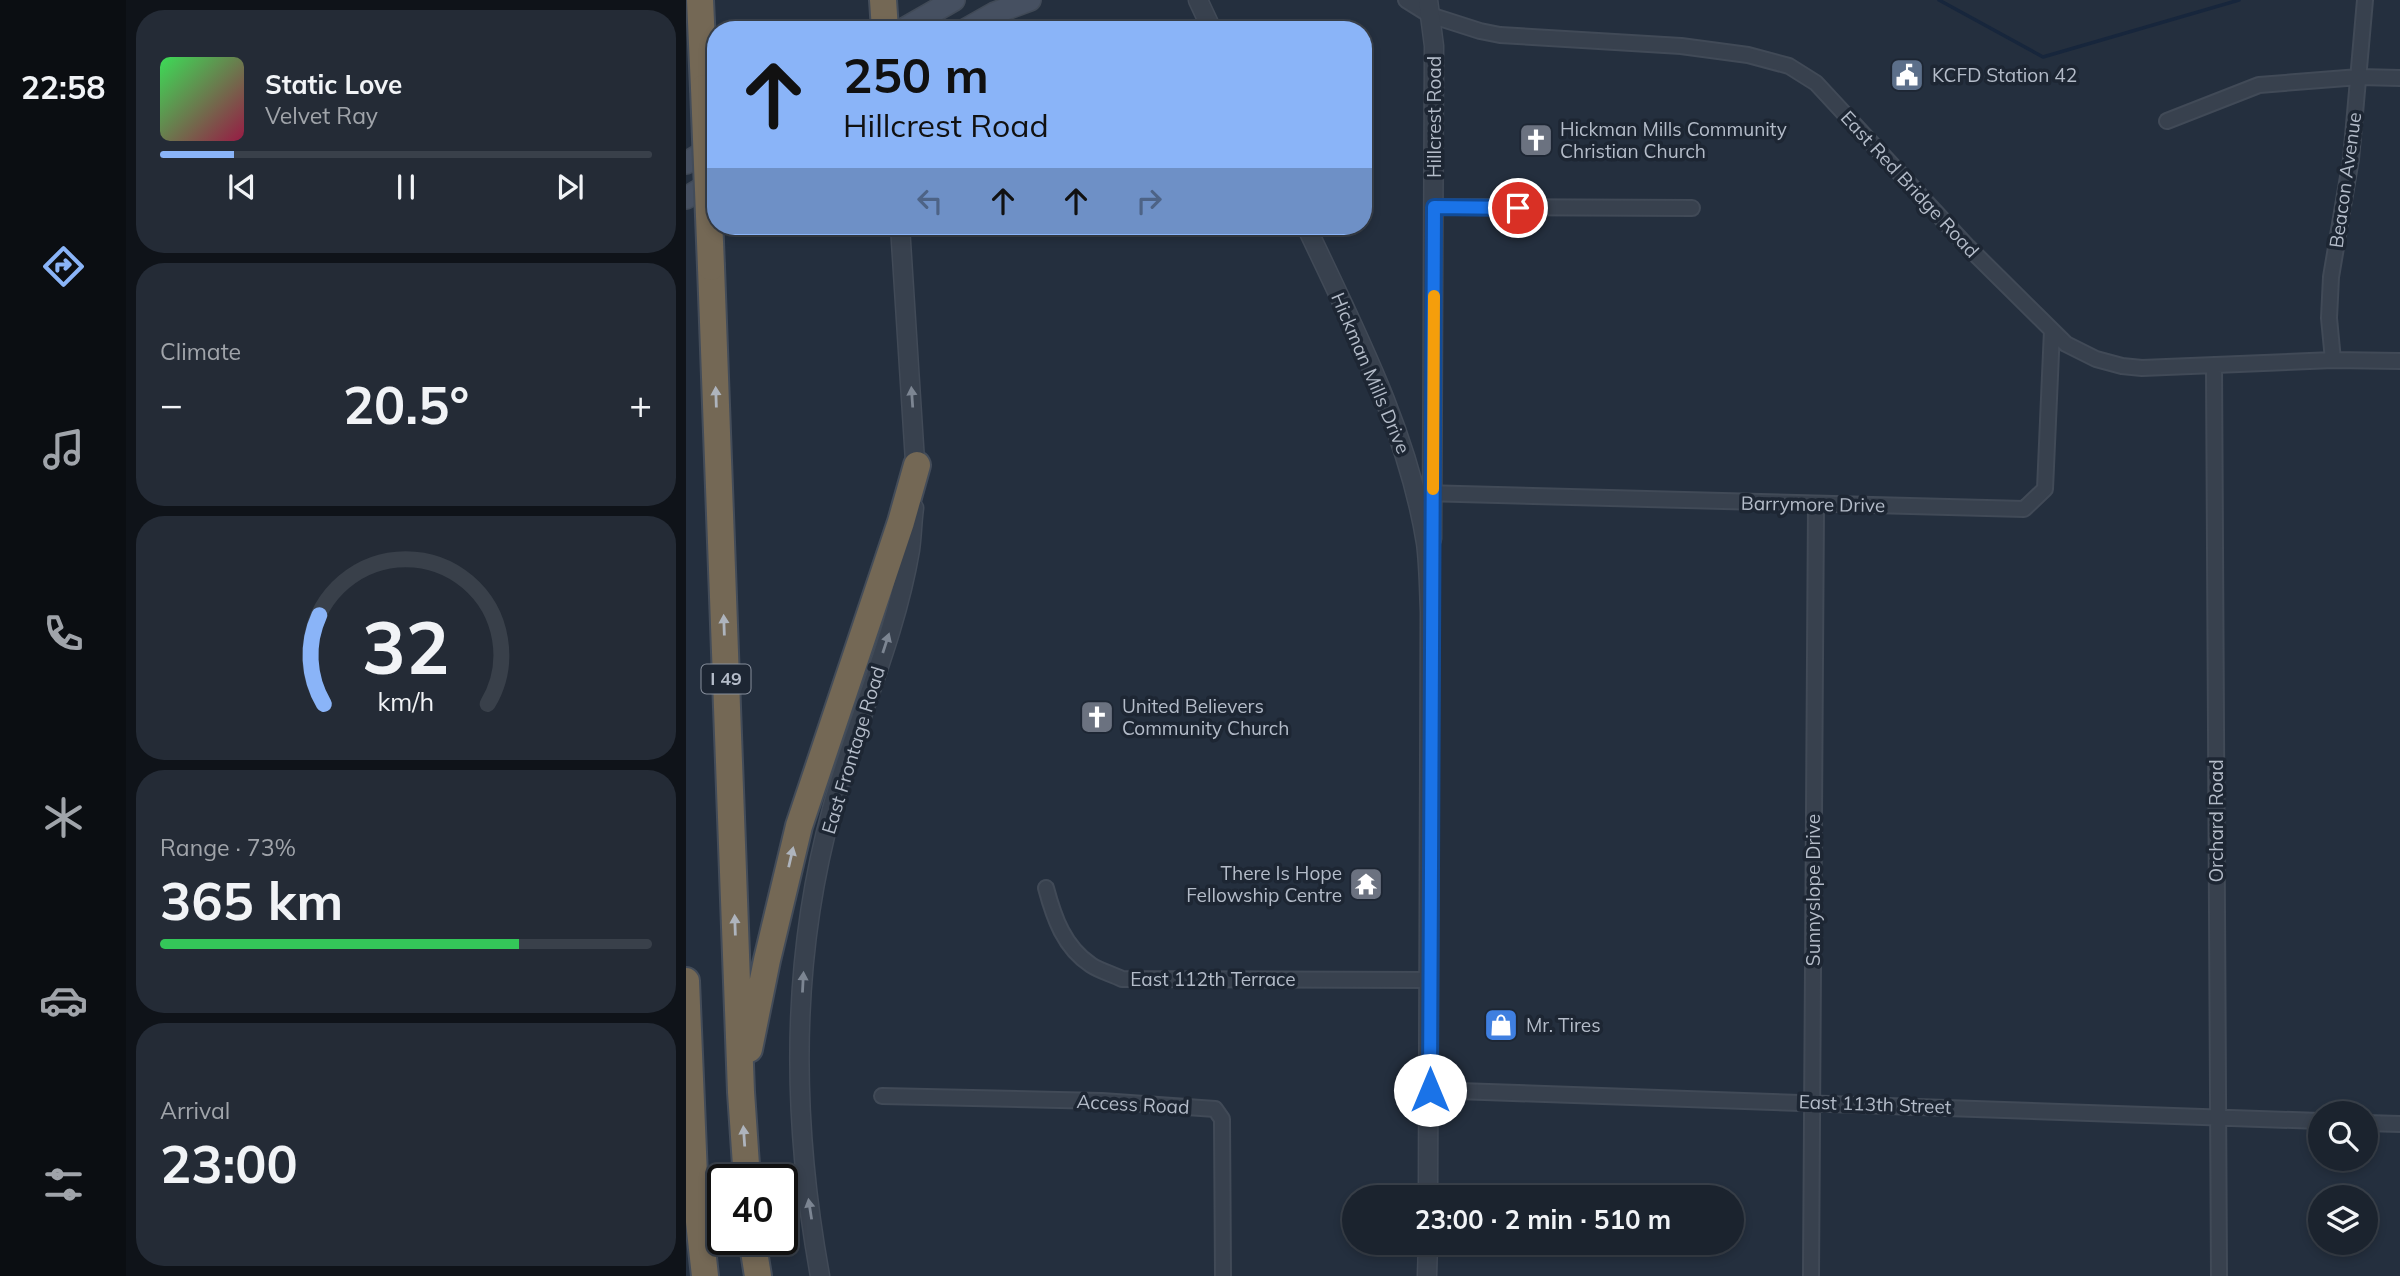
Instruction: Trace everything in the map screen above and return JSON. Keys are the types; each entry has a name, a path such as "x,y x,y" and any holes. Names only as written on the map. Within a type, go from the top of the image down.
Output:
{"highway":[{"name":"I 49","path":"700,0 707,165"},
{"path":"883,0 884,21"},
{"name":"I 49","path":"710,235 741,1092 746,1164"},
{"path":"741,1092 767,960 799,826 901,522 917,465"},
{"path":"686,981 694,1176 705,1276"},
{"path":"686,1145 694,1176"},
{"path":"755,1255 758,1276"}],"main road":[{"path":"918,21 954,0"},
{"path":"981,21 1030,0"},
{"path":"686,163 707,150"},
{"path":"686,198 707,185"}],"street":[{"path":"1198,0 1208,21"},
{"name":"East Red Bridge Road","path":"1406,0 1429,7 1479,31 1500,35 1681,46 1748,55 1789,66 1816,83 1968,247 2066,344 2086,354 2122,366 2333,360 2400,361"},
{"name":"Beacon Avenue","path":"2333,360 2329,318 2331,277 2351,159 2365,0"},
{"name":"Hillcrest Road","path":"1429,7 1434,46 1433,493 1430,612"},
{"path":"2167,121 2259,85 2359,77 2400,78"},
{"path":"1434,207 1692,208"},
{"name":"East Frontage Road","path":"820,1276 807,1193 800,1105 804,964 815,888 832,809 895,616 910,550 917,465 901,235"},
{"name":"Hickman Mills Drive","path":"1310,235 1385,398 1408,464 1426,544 1430,612 1428,1185"},
{"name":"Barrymore Drive","path":"1415,493 2024,509 2045,489 2052,330"},
{"name":"Orchard Road","path":"2214,365 2219,1276"},
{"name":"Sunnyslope Drive","path":"1811,1276 1816,505"},
{"name":"East 112th Terrace","path":"1046,888 1054,918 1071,947 1091,965 1122,979 1430,980"},
{"name":"East 113th Street","path":"1430,1090 2308,1121"},
{"name":"Access Road","path":"882,1096 1102,1101 1215,1109 1222,1119 1223,1276"},
{"path":"2378,1123 2400,1124"},
{"path":"1427,1276 1428,1255"}],"waterway":[{"path":"1939,0 2043,57 2239,0"}],"slow traffic":[{"path":"1433,489 1434,296"}],"place":[{"name":"KCFD Station 42","path":"1907,75"},
{"name":"Hickman Mills Community Christian Church","path":"1536,140"},
{"name":"United Believers Community Church","path":"1097,717"},
{"name":"There Is Hope Fellowship Centre","path":"1366,884"},
{"name":"Mr. Tires","path":"1501,1025"}],"route":[{"path":"1430,1090 1430,612 1434,207 1518,208"}]}
